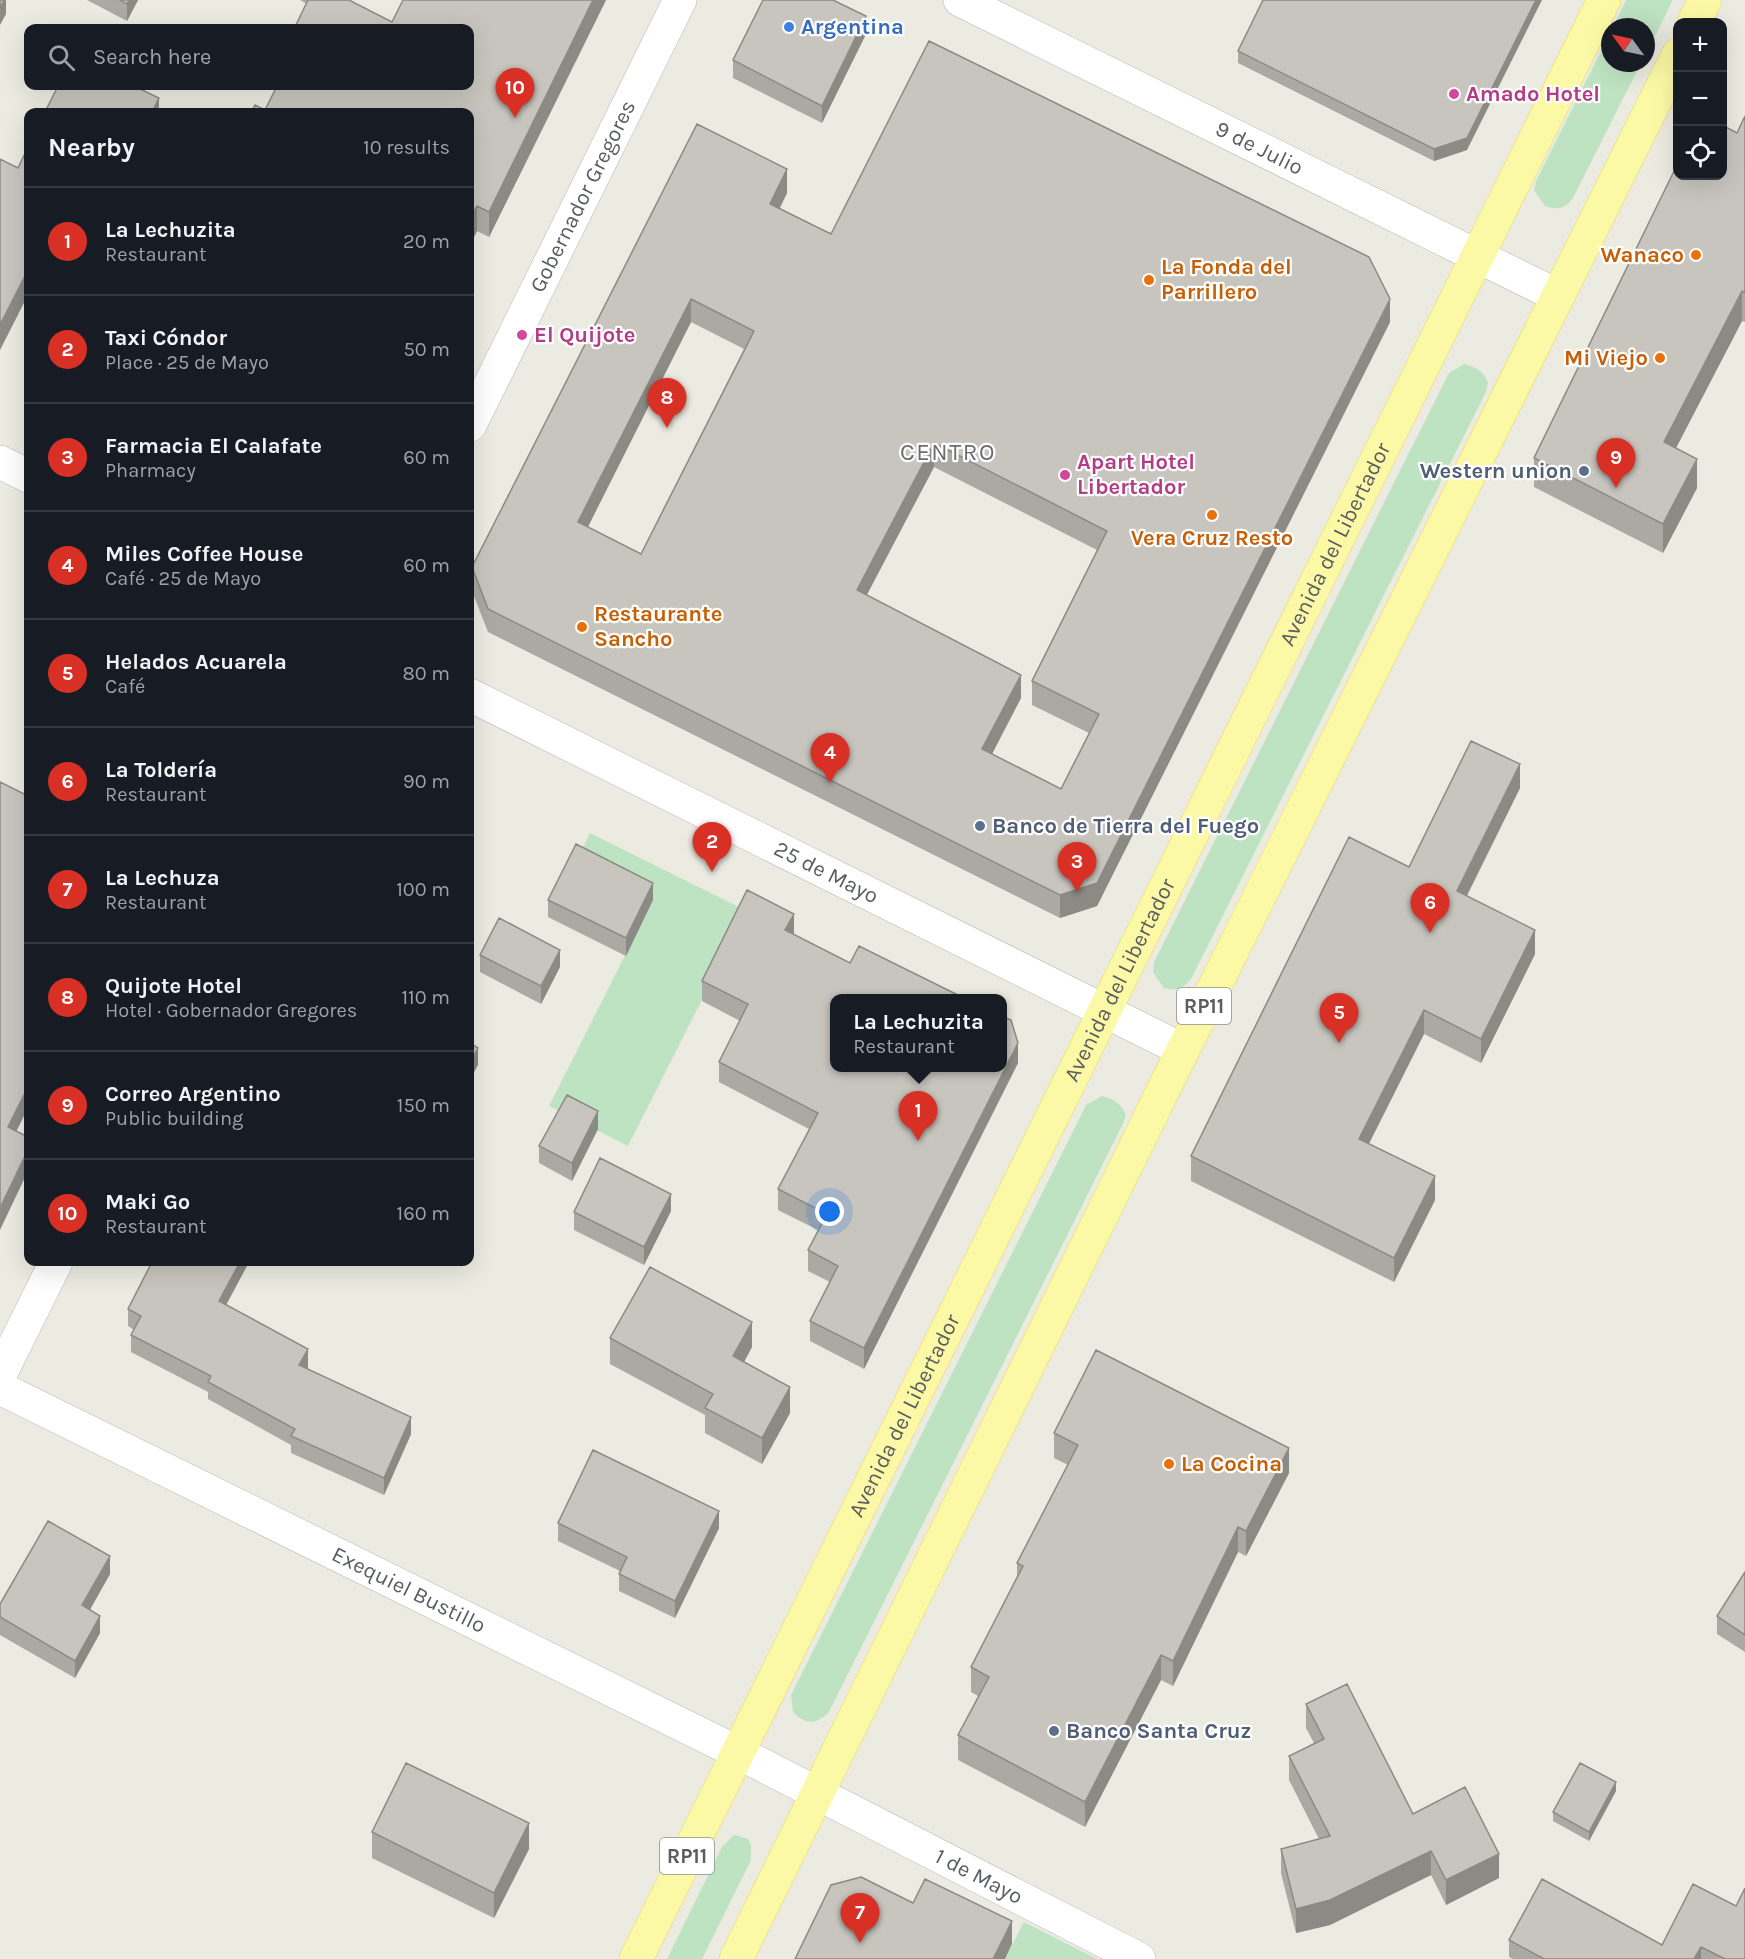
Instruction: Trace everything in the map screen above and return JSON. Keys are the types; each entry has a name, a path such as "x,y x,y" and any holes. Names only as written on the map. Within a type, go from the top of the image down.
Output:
{"main road":[{"name":"Avenida del Libertador","path":"636,1959 1604,0"},
{"path":"1696,18 1705,0"},
{"name":"RP11","path":"736,1959 1183,1050 1673,63"}],"street":[{"name":"Gobernador Gregores","path":"474,417 680,0"},
{"name":"9 de Julio","path":"960,0 1558,296"},
{"path":"0,462 24,474"},
{"name":"25 de Mayo","path":"474,697 1183,1050"},
{"path":"0,1375 54,1266"},
{"name":"Exequiel Bustillo","path":"0,1388 818,1793"},
{"name":"1 de Mayo","path":"818,1793 1139,1959"}],"green space":[{"path":"1626,0 1673,0 1655,36 1655,18 1617,18"},
{"path":"1601,51 1601,72 1636,72 1573,198 1561,208 1545,206 1534,190 1536,181"},
{"path":"1464,364 1476,368 1484,375 1488,382 1486,392 1191,979 1179,988 1164,988 1153,972 1154,962 1449,373"},
{"path":"590,833 747,911 628,1146 549,1106 653,900 576,862"},
{"path":"1102,1096 1119,1104 1126,1114 1123,1124 829,1712 815,1721 802,1719 793,1712 791,1695 1086,1105"},
{"path":"734,1835 748,1839 751,1845 751,1860 702,1959 667,1959 722,1847"},
{"path":"1024,1922 1097,1959 1005,1959"}],"building":[{"path":"308,0 349,0 392,22 403,0 593,0 489,212 477,206 474,212 474,108 266,108 275,90 474,90 474,24 296,24"},
{"path":"763,0 833,0 866,16 822,106 733,60"},
{"path":"1263,0 1536,0 1467,138 1434,149 1238,51"},
{"path":"929,41 1369,257 1390,299 1097,883 1060,895 488,609 474,572 474,563 697,124 787,169 770,204 831,234","holes":["691,299 754,331 641,554 578,522","934,443 1107,531 1032,681 1099,714 1061,789 982,749 1021,675 857,590"]},
{"path":"56,90 142,90 159,98 154,108 47,108"},
{"path":"1745,116 1745,293 1742,291 1664,442 1697,459 1663,524 1534,458 1673,173 1673,180 1727,180 1727,128 1737,133"},
{"path":"24,155 24,278 0,325 0,159 18,168"},
{"path":"1471,741 1520,764 1457,891 1535,930 1481,1039 1424,1010 1359,1139 1435,1176 1394,1258 1191,1156 1349,837 1409,867"},
{"path":"0,782 24,794 24,1095 8,1127 24,1135 24,1158 0,1208"},
{"path":"576,844 653,883 626,938 548,900"},
{"path":"747,890 794,914 785,930 850,963 859,946 956,994 830,994 830,1072 1003,1072 864,1348 810,1321 838,1266 808,1250 827,1214 778,1189 818,1113 719,1062 748,1004 702,981"},
{"path":"499,918 560,950 541,986 480,955"},
{"path":"1007,1018 1011,1020 1018,1043 1007,1065"},
{"path":"567,1095 598,1111 572,1163 539,1146"},
{"path":"600,1158 671,1194 644,1247 574,1212"},
{"path":"150,1266 238,1266 219,1301 308,1349 299,1365 411,1417 384,1478 291,1436 295,1429 208,1382 211,1376 131,1335 141,1316 128,1309"},
{"path":"650,1267 752,1322 733,1356 790,1387 762,1438 705,1408 713,1394 610,1338"},
{"path":"1096,1350 1289,1448 1246,1531 1238,1527 1173,1661 1161,1655 1085,1802 958,1735 989,1677 971,1667 1023,1566 1017,1563 1078,1445 1054,1433"},
{"path":"593,1450 719,1511 675,1601 619,1574 627,1557 558,1523"},
{"path":"48,1521 110,1556 82,1605 100,1616 75,1661 0,1617 0,1604"},
{"path":"1745,1572 1745,1635 1717,1616"},
{"path":"1347,1684 1413,1814 1465,1787 1499,1854 1446,1880 1431,1851 1330,1900 1296,1909 1281,1849 1330,1836 1289,1756 1324,1739 1306,1704"},
{"path":"406,1763 529,1823 494,1893 372,1832"},
{"path":"1580,1763 1616,1782 1589,1832 1553,1812"},
{"path":"861,1877 913,1903 925,1879 1012,1921 993,1959 795,1959 831,1885"},
{"path":"1542,1879 1662,1945 1693,1884 1736,1906 1745,1888 1745,1959 1725,1959 1701,1947 1694,1959 1544,1959 1509,1940"}],"place":[{"name":"Argentina","path":"789,27"},
{"name":"Amado Hotel","path":"1454,94"},
{"name":"Maki Go","path":"515,118"},
{"name":"Wanaco","path":"1696,255"},
{"name":"La Fonda del Parrillero","path":"1149,280"},
{"name":"El Quijote","path":"522,335"},
{"name":"Mi Viejo","path":"1660,358"},
{"name":"Quijote Hotel","path":"667,428"},
{"name":"Western union","path":"1584,471"},
{"name":"Apart Hotel Libertador","path":"1065,475"},
{"name":"Correo Argentino","path":"1616,488"},
{"name":"Vera Cruz Resto","path":"1212,515"},
{"name":"Restaurante Sancho","path":"582,627"},
{"name":"Miles Coffee House","path":"830,783"},
{"name":"Banco de Tierra del Fuego","path":"980,826"},
{"name":"Taxi Cóndor","path":"712,872"},
{"name":"Farmacia El Calafate","path":"1077,892"},
{"name":"La Toldería","path":"1430,933"},
{"name":"Helados Acuarela","path":"1339,1043"},
{"name":"La Lechuzita","path":"918,1141"},
{"name":"La Cocina","path":"1169,1464"},
{"name":"Banco Santa Cruz","path":"1054,1731"},
{"name":"La Lechuza","path":"860,1943"}],"district":[{"name":"CENTRO","path":"948,452"}]}
